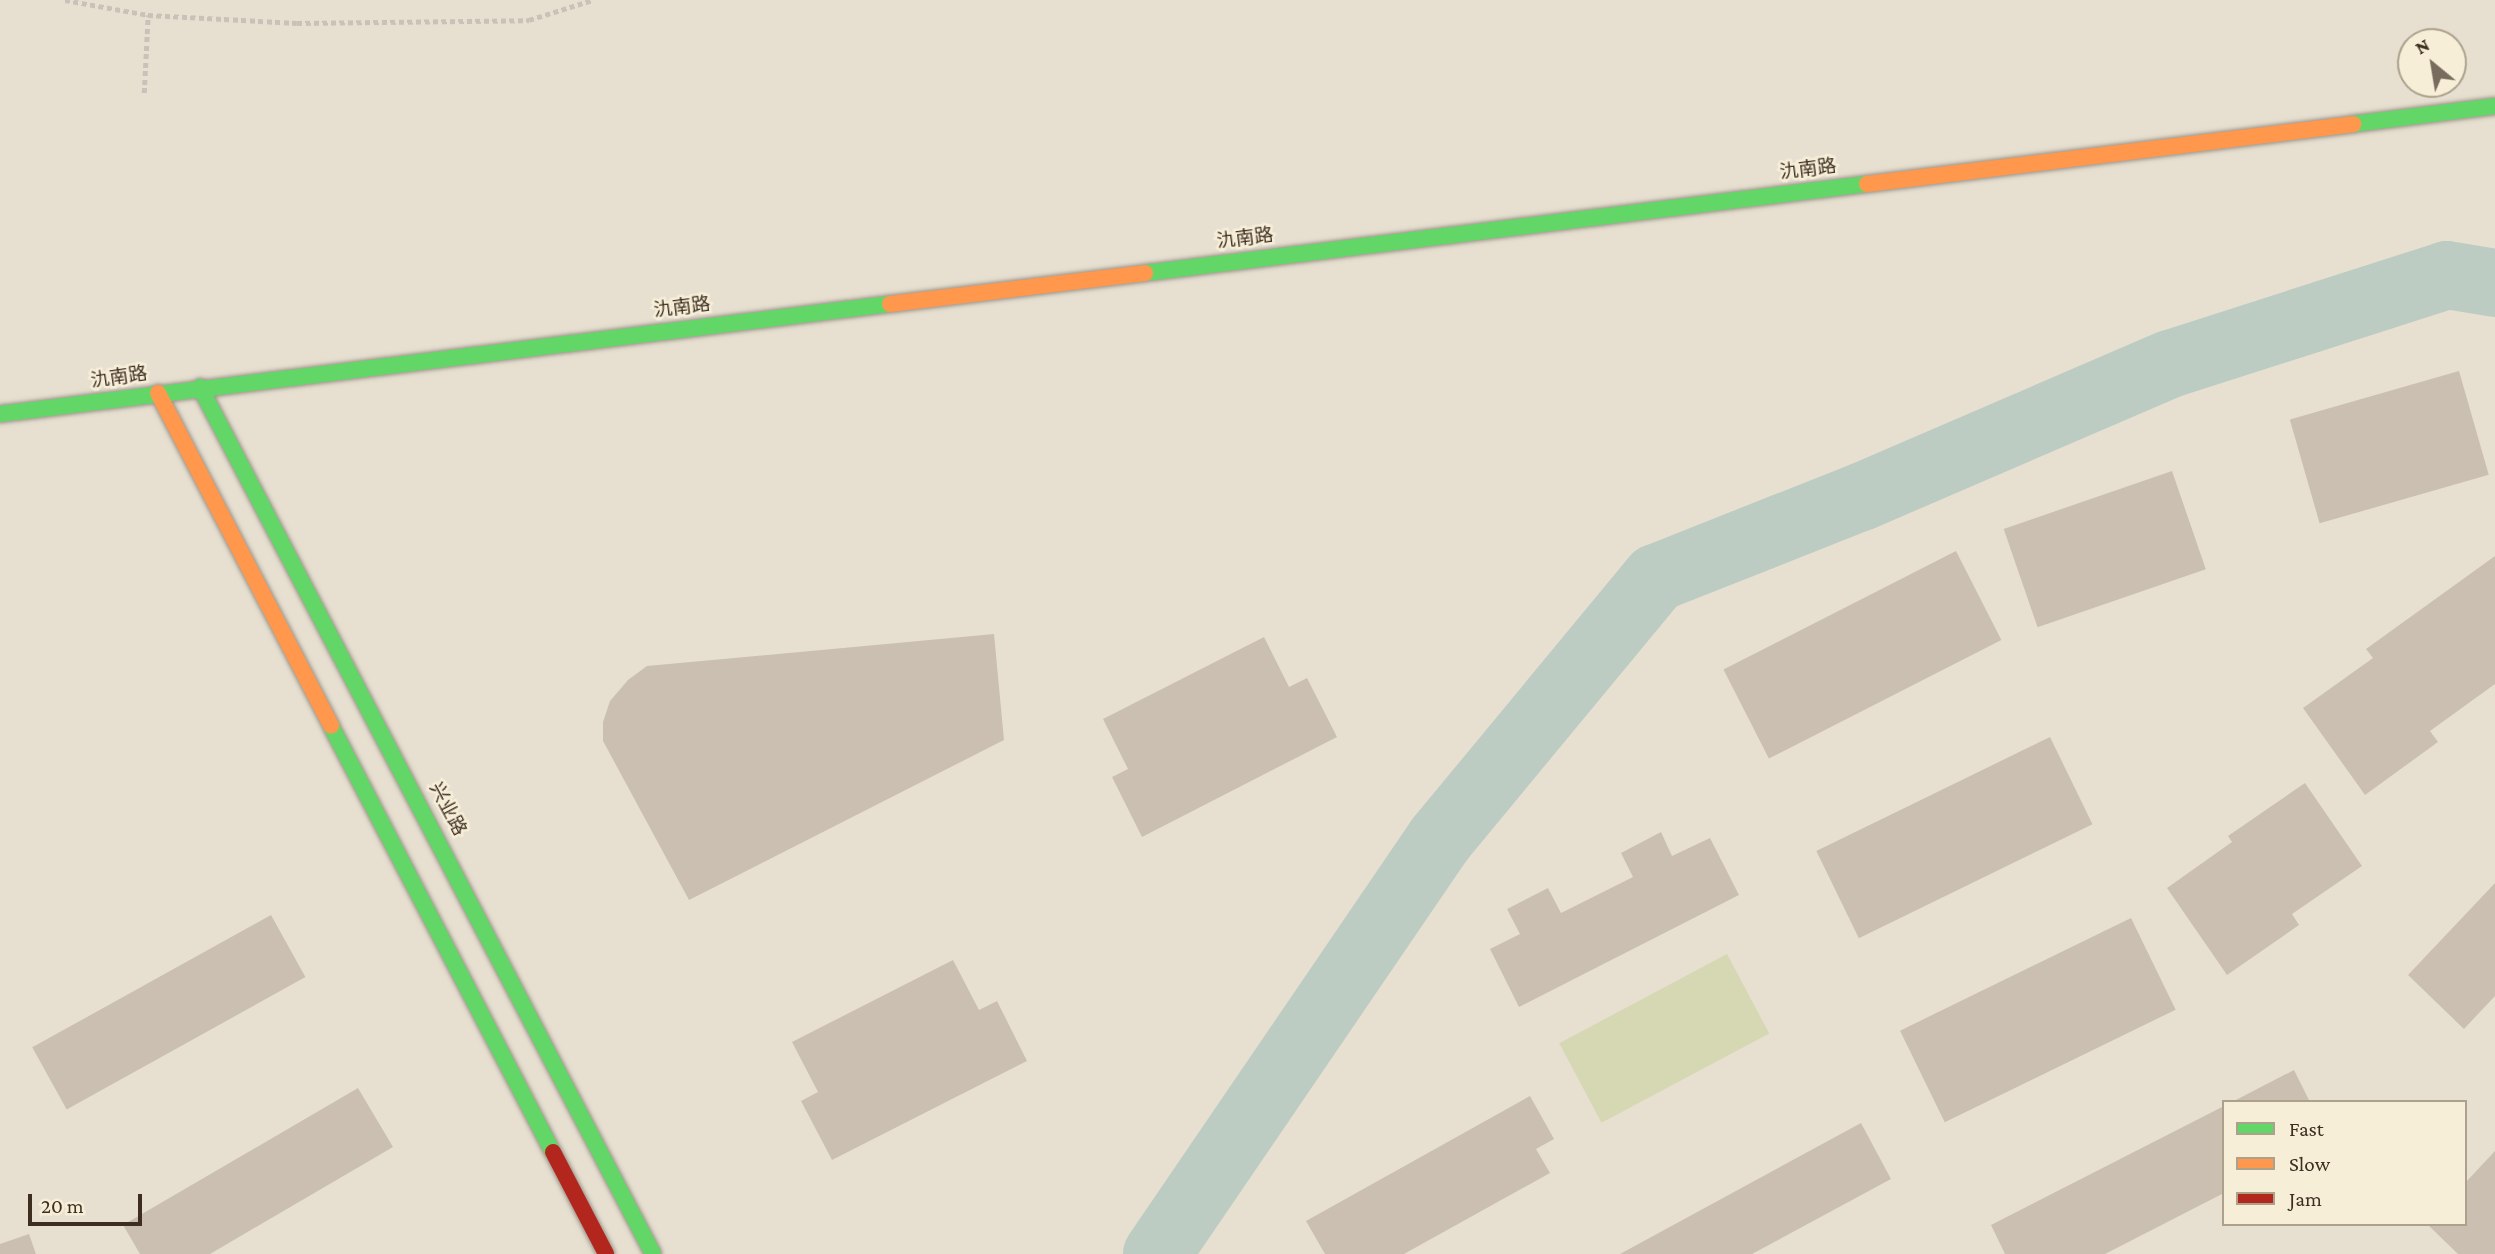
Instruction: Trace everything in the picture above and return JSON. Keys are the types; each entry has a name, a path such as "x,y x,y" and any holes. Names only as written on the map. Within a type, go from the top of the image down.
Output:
{"main road":[{"name":"氿南路","path":"0,414 200,387 2495,106"},
{"name":"兴业路","path":"200,387 463,881 653,1254"},
{"path":"158,393 606,1254"}],"path":[{"path":"65,0 148,15 297,23 529,20 593,0"},
{"path":"144,93 148,15"}],"green space":[{"path":"1727,954 1769,1033 1601,1123 1559,1043"}],"building":[{"path":"2459,371 2489,475 2320,523 2290,420"},
{"path":"2172,471 2206,569 2038,627 2004,529"},
{"path":"1956,551 2001,640 1769,759 1723,669"},
{"path":"2495,556 2495,684 2430,731 2438,742 2365,795 2303,708 2373,658 2366,649"},
{"path":"994,634 1004,740 689,900 603,741 603,722 610,701 628,680 647,666"},
{"path":"1264,637 1289,687 1307,678 1337,737 1142,837 1112,777 1128,769 1103,719"},
{"path":"2050,737 2093,824 1859,938 1816,851"},
{"path":"2305,783 2362,866 2292,914 2299,925 2227,975 2167,888 2232,842 2228,836"},
{"path":"1661,832 1672,856 1710,838 1739,895 1519,1007 1490,949 1520,934 1507,909 1548,888 1561,913 1633,877 1621,853"},
{"path":"2495,883 2495,996 2464,1029 2408,975"},
{"path":"271,915 305,977 67,1109 32,1047"},
{"path":"2131,918 2176,1010 1945,1122 1900,1031"},
{"path":"953,960 979,1010 997,1001 1027,1061 832,1160 801,1101 818,1092 792,1042"},
{"path":"2294,1070 2309,1100 2236,1100"},
{"path":"358,1088 393,1147 210,1254 140,1254 123,1225"},
{"path":"1530,1096 1554,1139 1536,1149 1550,1173 1404,1254 1325,1254 1306,1221"},
{"path":"2222,1107 2222,1194 2105,1254 2005,1254 1991,1225"},
{"path":"1861,1123 1891,1179 1752,1254 1620,1254"},
{"path":"2495,1151 2495,1254 2458,1254 2429,1226 2467,1226 2467,1181"},
{"path":"29,1234 36,1254 0,1254 0,1244"}],"waterway":[{"path":"1157,1254 1440,839 1656,578 1861,497 2170,364 2447,275 2495,283"}],"traffic: fast":[{"path":"2353,124 2495,106"},
{"path":"1145,273 1867,184"},
{"path":"0,414 890,304"},
{"path":"200,387 653,1254"},
{"path":"331,726 553,1152"}],"traffic: slow":[{"path":"1867,184 2353,124"},
{"path":"890,304 1145,273"},
{"path":"158,393 331,726"}],"traffic: jam":[{"path":"553,1152 606,1254"}]}
